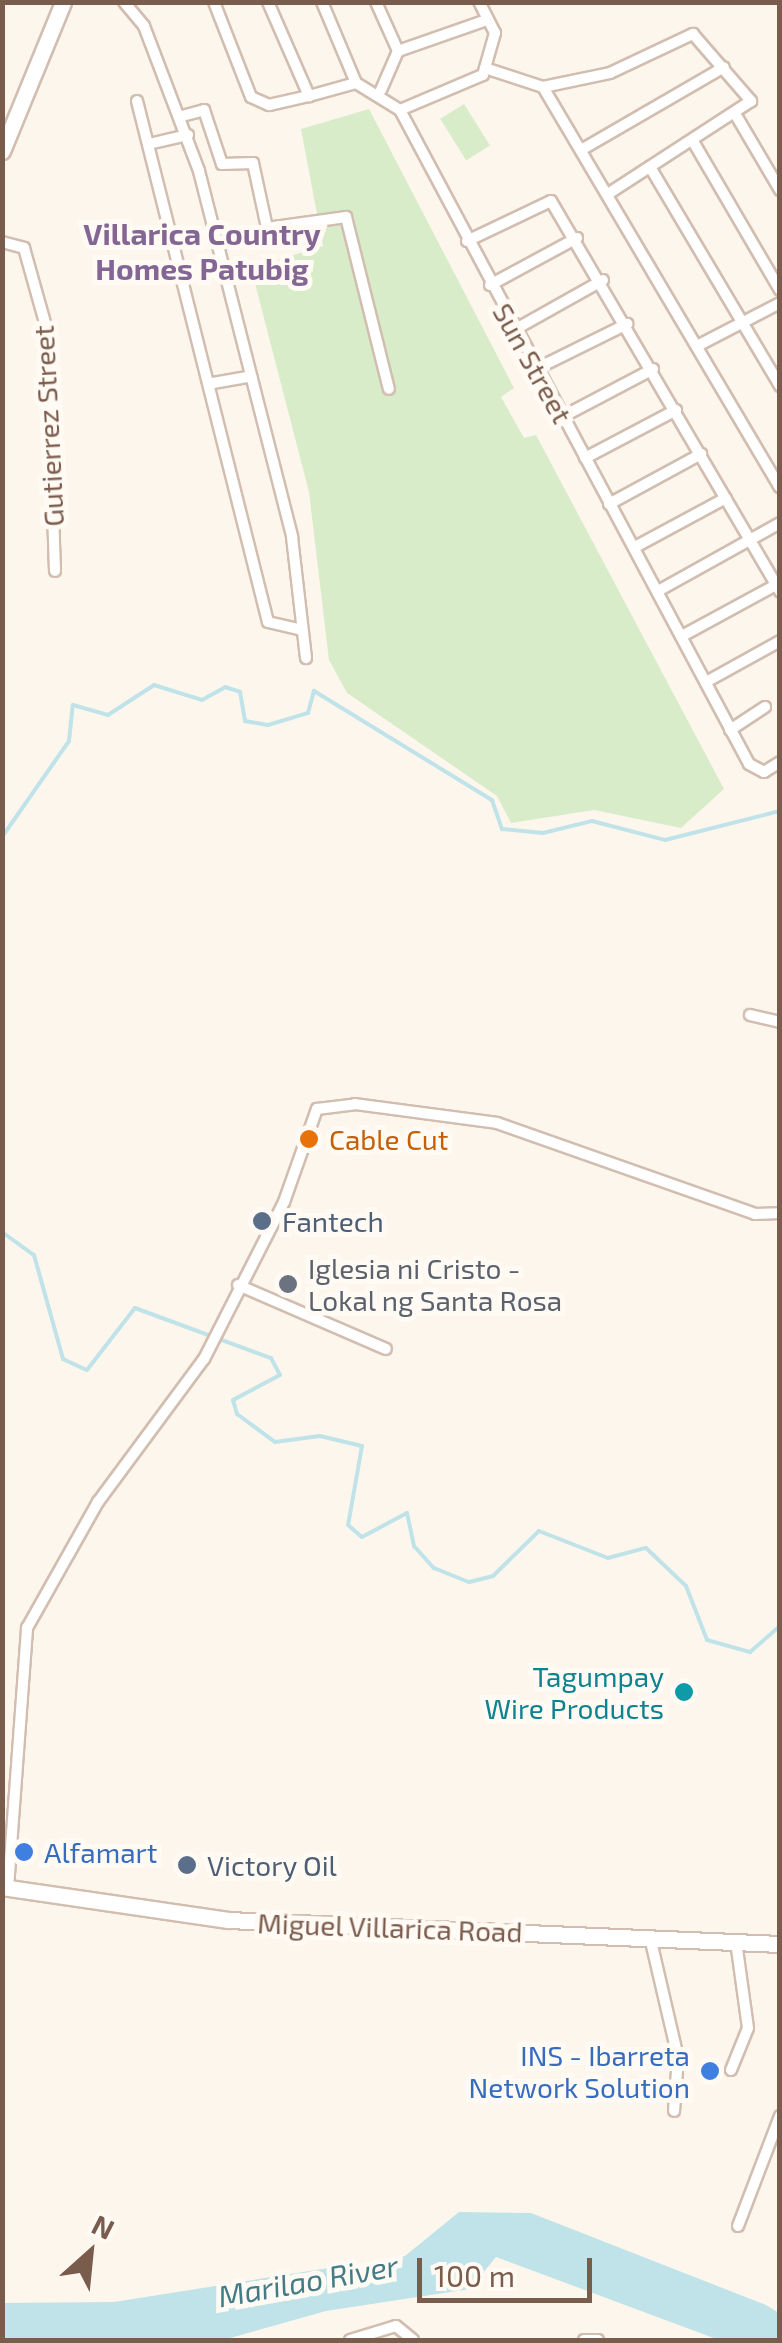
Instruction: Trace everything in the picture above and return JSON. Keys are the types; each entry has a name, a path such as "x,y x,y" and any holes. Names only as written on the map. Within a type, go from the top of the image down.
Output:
{"main road":[{"path":"2,151 63,2"},
{"name":"Miguel Villarica Road","path":"6,1888 228,1920 780,1944"}],"street":[{"path":"124,2 144,26 188,135 292,537 306,658"},
{"path":"214,2 250,96 269,106 356,83 381,90 398,51 488,20"},
{"path":"268,2 309,96"},
{"path":"322,2 356,83"},
{"path":"376,2 398,51"},
{"path":"400,110 475,85 486,68 495,33 479,2"},
{"path":"486,68 543,88 610,73 693,34 752,104 737,118 611,192"},
{"path":"581,150 724,68"},
{"path":"543,88 611,192 780,487"},
{"name":"Sun Street","path":"381,90 400,110 730,730 756,771 780,762"},
{"path":"137,101 153,144 268,622 302,630"},
{"path":"182,116 204,110 224,166 253,163 267,228 346,218 389,389"},
{"path":"737,118 780,190"},
{"path":"153,144 188,135"},
{"path":"694,144 780,290"},
{"path":"650,167 780,386"},
{"path":"467,241 542,199 577,238 778,588 682,636"},
{"path":"490,285 577,238"},
{"name":"Gutierrez Street","path":"2,242 24,248 46,330 55,571"},
{"path":"514,330 603,280"},
{"path":"698,345 780,303"},
{"path":"536,369 627,324"},
{"path":"562,417 652,369"},
{"path":"213,383 251,376"},
{"path":"586,458 676,410"},
{"path":"610,504 701,454"},
{"path":"635,547 726,498"},
{"path":"658,591 780,523"},
{"path":"706,682 780,641"},
{"path":"730,730 765,708"},
{"path":"750,1015 780,1022"},
{"path":"6,1888 27,1628 98,1502 204,1359 238,1285 284,1202 317,1109 354,1104 497,1123 755,1214 780,1213"},
{"path":"238,1285 386,1349"},
{"path":"650,1938 678,2057 674,2112"},
{"path":"731,2070 748,2028 736,1942"},
{"path":"738,2226 780,2116"},
{"path":"355,2340 396,2326 413,2340"},
{"path":"584,2340 598,2340"}],"green space":[{"path":"464,104 490,146 466,160 440,119"},
{"path":"369,109 514,388 501,397 524,438 536,435 724,789 681,828 594,810 511,823 497,796 347,693 329,660 309,492 251,268 323,246 301,129"}],"water":[{"name":"Marilao River","path":"459,2212 531,2213 766,2305 779,2313 779,2340 719,2340 496,2257 470,2289 326,2311 223,2340 3,2340 3,2303 114,2302 405,2256"}],"waterway":[{"path":"2,837 69,741 73,705 108,715 154,685 202,700 225,687 240,692 245,721 268,725 308,713 314,691 492,800 502,829 543,833 592,821 665,840 780,811"},
{"path":"2,1232 34,1255 63,1359 87,1370 135,1308 271,1358 280,1375 233,1400 237,1414 275,1442 320,1436 362,1446 348,1525 362,1537 407,1513 414,1546 434,1568 469,1582 493,1576 539,1531 608,1558 646,1548 686,1586 707,1640 750,1652 780,1626"}],"place":[{"name":"Cable Cut","path":"309,1139"},
{"name":"Fantech","path":"262,1221"},
{"name":"Iglesia ni Cristo - Lokal ng Santa Rosa","path":"288,1284"},
{"name":"Tagumpay Wire Products","path":"684,1692"},
{"name":"Alfamart","path":"24,1852"},
{"name":"Victory Oil","path":"187,1865"},
{"name":"INS - Ibarreta Network Solution","path":"710,2071"}],"district":[{"name":"Villarica Country Homes Patubig","path":"202,250"}]}
